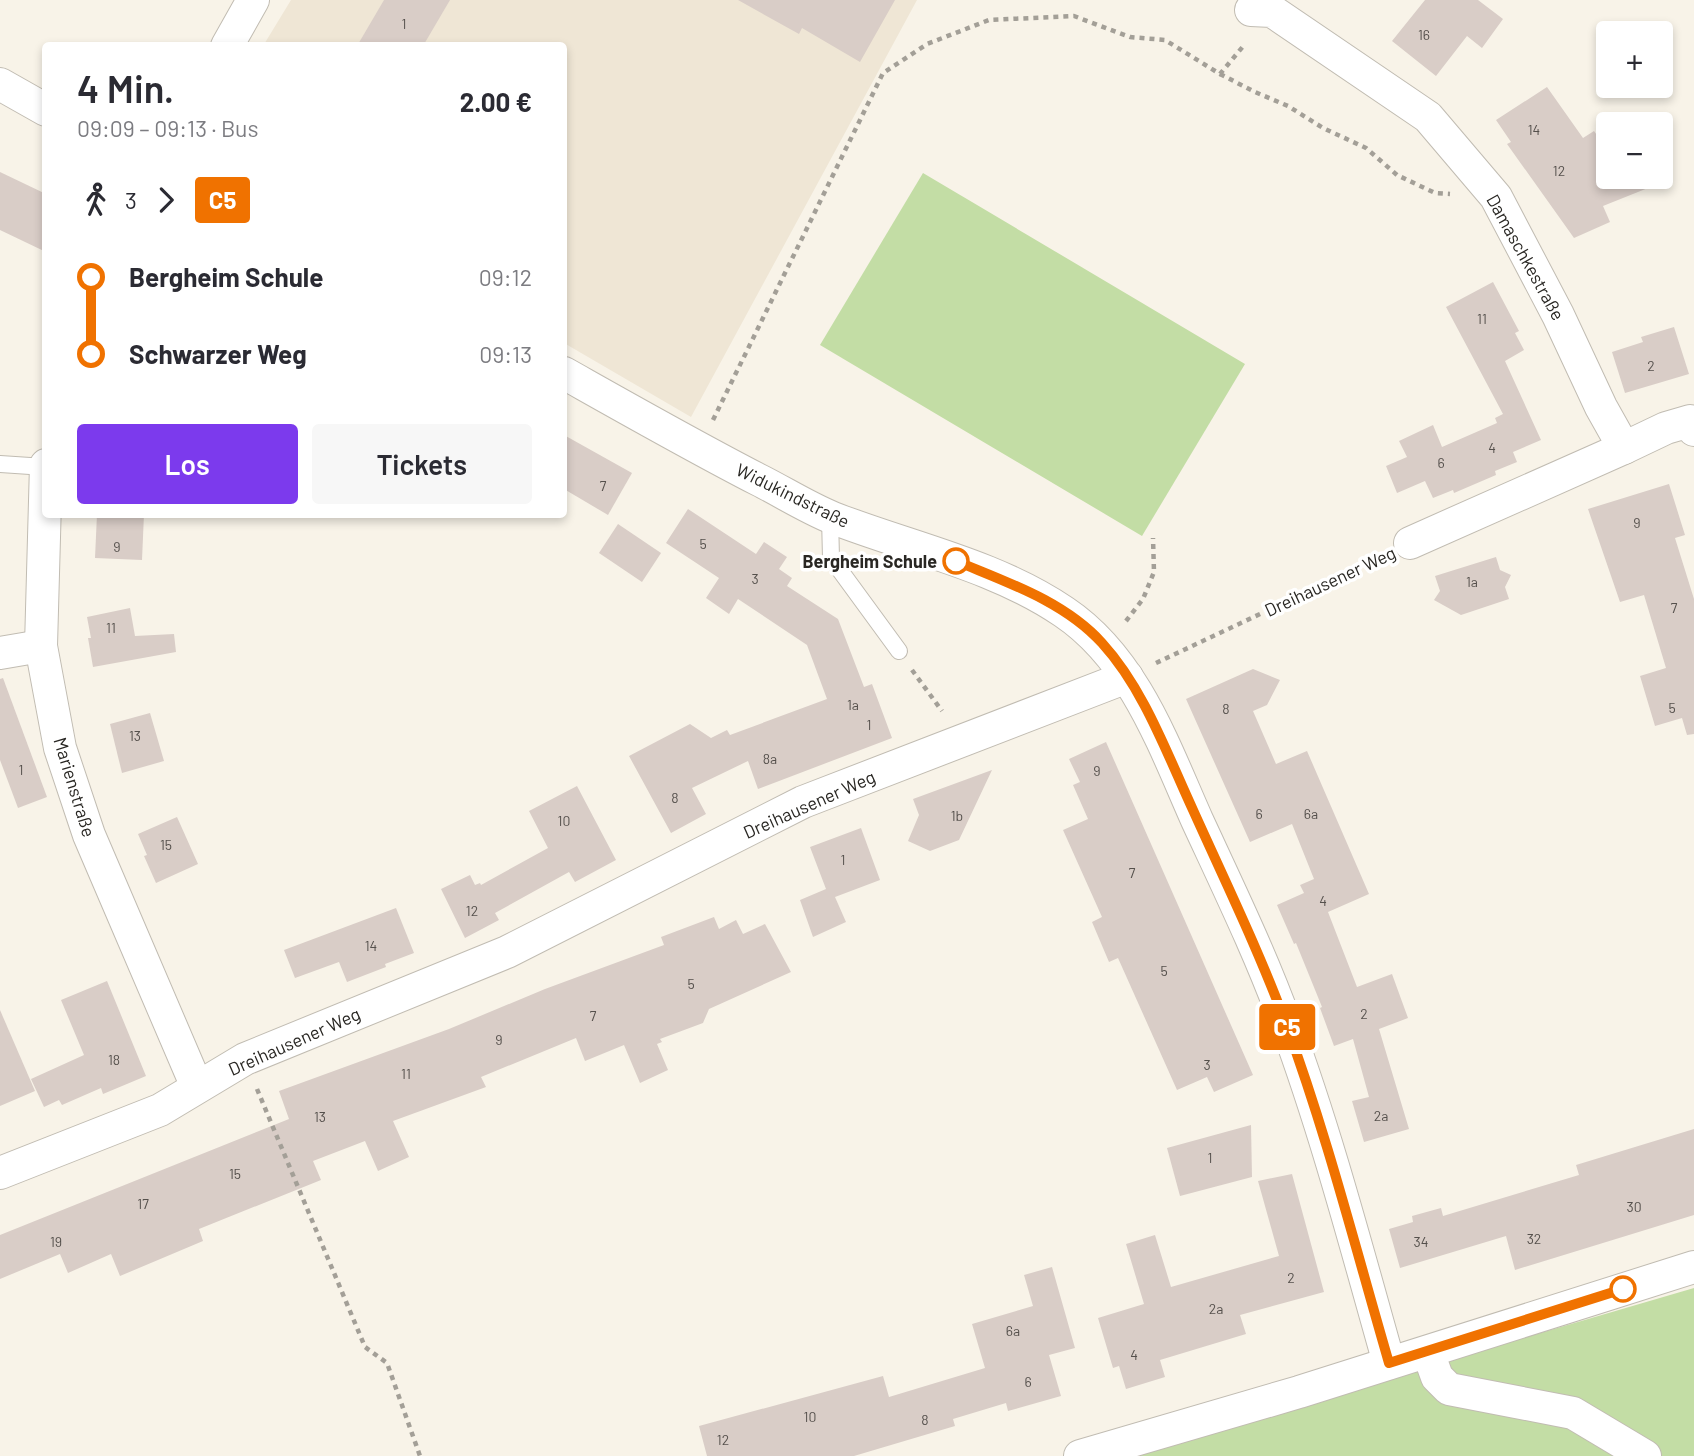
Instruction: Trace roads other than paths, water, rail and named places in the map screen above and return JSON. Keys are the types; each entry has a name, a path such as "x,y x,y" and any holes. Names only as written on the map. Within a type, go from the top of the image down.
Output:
{"street":[{"path":"229,42 253,0"},
{"name":"Damaschkestraße","path":"1262,10 1428,117 1496,197 1624,448"},
{"path":"0,84 42,108"},
{"name":"Widukindstraße","path":"567,375 699,449 830,517 956,561 1024,589 1065,612 1102,642 1127,677 1160,738 1248,932 1285,1021 1317,1113 1389,1363"},
{"path":"1624,448 1666,428 1690,421 1694,430"},
{"name":"Dreihausener Weg","path":"1410,543 1624,448"},
{"name":"Marienstraße","path":"44,518 41,646 60,748 89,835 197,1087"},
{"path":"0,653 41,646"},
{"name":"Dreihausener Weg","path":"0,1173 160,1110 245,1059 507,952 803,802 1127,677"},
{"path":"1080,1456 1299,1392 1694,1267"},
{"path":"1427,1352 1437,1377 1449,1389 1573,1413 1645,1456"}],"lane":[{"name":"Marienstraße","path":"0,464 42,466"},
{"path":"830,517 831,558 899,651"}],"place":[{"name":"Bergheim Schule","path":"956,561"}]}
